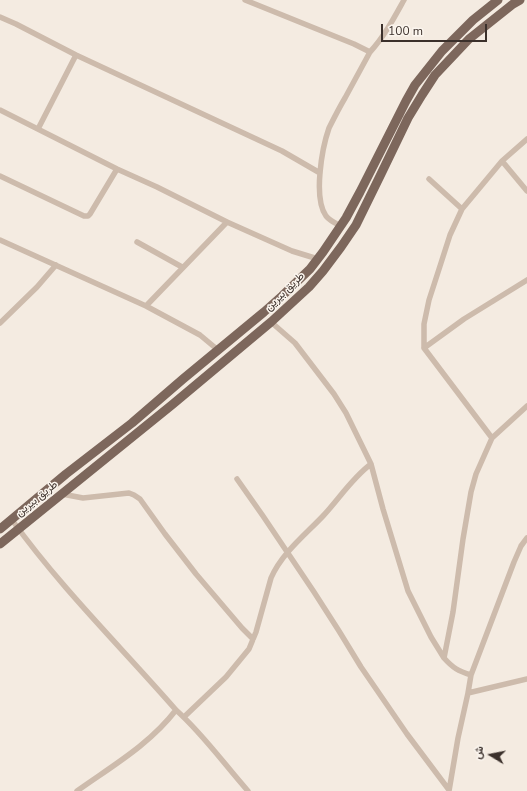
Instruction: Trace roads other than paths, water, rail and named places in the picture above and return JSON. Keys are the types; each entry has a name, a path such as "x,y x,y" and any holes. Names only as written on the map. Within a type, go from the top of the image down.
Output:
{"main road":[{"name":"طريق بيرين","path":"0,529 66,474 132,423 282,296 310,269 341,226 415,85 442,51 473,20 498,0"},
{"name":"طريق بيرين","path":"0,544 173,404 271,322 309,286 323,271 356,225 408,118 435,75 469,39 520,0"},
{"path":"165,395 173,404"}],"street":[{"path":"244,0 354,44 370,52"},
{"path":"341,226 331,221 325,214 321,200 319,180 320,164 329,130 370,52 390,24 404,0"},
{"path":"0,17 76,55 282,151 320,173"},
{"path":"38,129 76,55"},
{"path":"0,110 227,222 292,251 318,259"},
{"path":"492,438 424,348 424,324 450,235 462,209 502,161 527,139"},
{"path":"502,161 527,191"},
{"path":"0,176 84,216 88,216 117,169"},
{"path":"429,179 462,209"},
{"path":"146,306 227,222"},
{"path":"0,240 146,306 200,335 218,350"},
{"path":"137,242 182,268"},
{"path":"0,323 37,287 56,265"},
{"path":"424,348 464,319 527,280"},
{"path":"271,322 295,343 334,394 346,413 371,464 408,591 431,637 444,658 451,666 459,671 471,675"},
{"path":"444,658 454,612 463,539 471,492 476,474 492,438 527,406"},
{"path":"184,717 226,677 249,649 271,578 279,563 355,479 371,464"},
{"path":"236,479 288,553 369,679 407,734 449,790"},
{"path":"62,494 83,498 129,493 140,498 165,534 196,574 253,639"},
{"path":"12,520 50,569 101,628 176,710 205,739 248,791"},
{"path":"449,790 471,675 514,562 521,546 527,538"},
{"path":"468,693 527,679"},
{"path":"77,791 138,748 168,721 176,710"}]}
